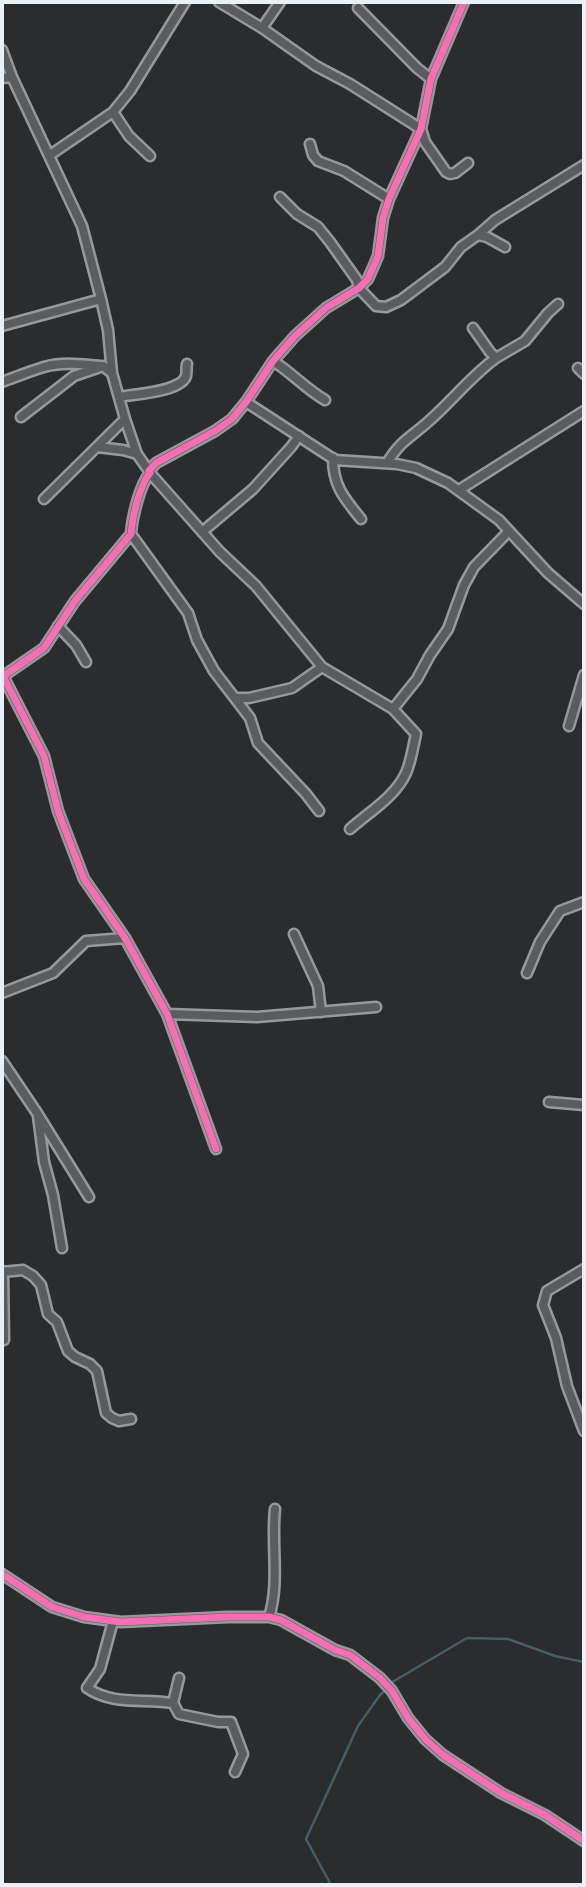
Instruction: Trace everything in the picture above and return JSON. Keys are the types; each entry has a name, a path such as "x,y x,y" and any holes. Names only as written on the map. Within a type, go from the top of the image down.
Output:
{"street":[{"path":"50,155 113,112 130,91 185,2"},
{"path":"219,2 316,66 350,84 421,130 425,142 446,172 455,173 468,163"},
{"path":"262,29 280,2"},
{"path":"216,1149 166,1014 125,938 84,879 58,811 44,756 3,676 37,654 75,601 131,534 132,521 142,490 156,463 215,432 232,419 273,361 295,336 326,308 359,288 368,279 378,256 383,218 389,199 421,130 431,79 464,2"},
{"path":"358,8 431,79"},
{"path":"2,50 82,226 102,299 113,373 137,454 220,552 256,586 322,667 393,709 416,734 407,771 399,785 389,797 350,829"},
{"path":"2,78 12,77"},
{"path":"113,112 129,136 150,156"},
{"path":"310,144 318,161 344,171 389,199"},
{"path":"280,197 297,214 318,227 357,280 359,288 376,306 391,305 445,267 461,247 495,220 584,165"},
{"path":"478,235 505,247"},
{"path":"2,326 102,299"},
{"path":"387,463 402,442 429,421 496,358 525,341 558,304"},
{"path":"473,328 496,358"},
{"path":"273,361 326,400"},
{"path":"120,397 165,390 174,386 186,377 187,364"},
{"path":"2,382 47,366 103,366 113,373"},
{"path":"21,417 74,376 103,366"},
{"path":"246,402 333,458 416,468 459,491 491,512 548,573 584,604"},
{"path":"459,491 584,411"},
{"path":"44,499 125,419"},
{"path":"202,532 253,489 299,436"},
{"path":"97,447 137,454"},
{"path":"333,458 333,473 337,486 361,519"},
{"path":"393,709 417,680 448,629 464,584 474,567 509,531"},
{"path":"131,534 188,613 197,640 214,671 250,718 258,743 319,811"},
{"path":"58,626 76,645 86,662"},
{"path":"235,698 249,698 292,688 322,667"},
{"path":"569,726 584,674"},
{"path":"527,972 540,942 560,911 584,902"},
{"path":"294,934 318,986 321,1012"},
{"path":"2,993 53,974 86,941 125,938"},
{"path":"166,1014 257,1017 376,1007"},
{"path":"2,1061 89,1197"},
{"path":"549,1102 584,1105"},
{"path":"37,1113 62,1248"},
{"path":"584,1269 547,1291 543,1305 556,1338 567,1386 584,1431"},
{"path":"4,1340 2,1271 23,1270 41,1285 48,1314 57,1322 68,1351 97,1371 106,1413 119,1421 131,1419"},
{"path":"269,1617 274,1584 272,1533 275,1509"},
{"path":"2,1574 52,1607 84,1617 113,1621 269,1617 281,1620 335,1650 350,1655 383,1682 425,1739 443,1755 501,1793 545,1815 584,1841"},
{"path":"113,1621 100,1669 88,1688 98,1695 114,1700 173,1703"},
{"path":"179,1678 173,1703 179,1714 218,1722 231,1721 243,1754 235,1772"}],"waterway":[{"path":"331,1885 306,1839 358,1726 380,1695 394,1681 467,1638 508,1639 555,1656 584,1662"}],"cycle path":[{"path":"2,677 44,648 75,601 131,534 140,493 149,471 156,463 232,419 273,361 295,336 326,308 359,288 368,279 378,256 383,218 389,199 421,129 431,79 464,2"},
{"path":"3,676 44,756 58,811 84,879 125,938 167,1014 216,1149"},
{"path":"2,1574 52,1607 84,1617 121,1622 228,1617 269,1617 281,1620 335,1650 350,1655 380,1678 425,1739 443,1755 501,1793 545,1815 584,1841"}]}
